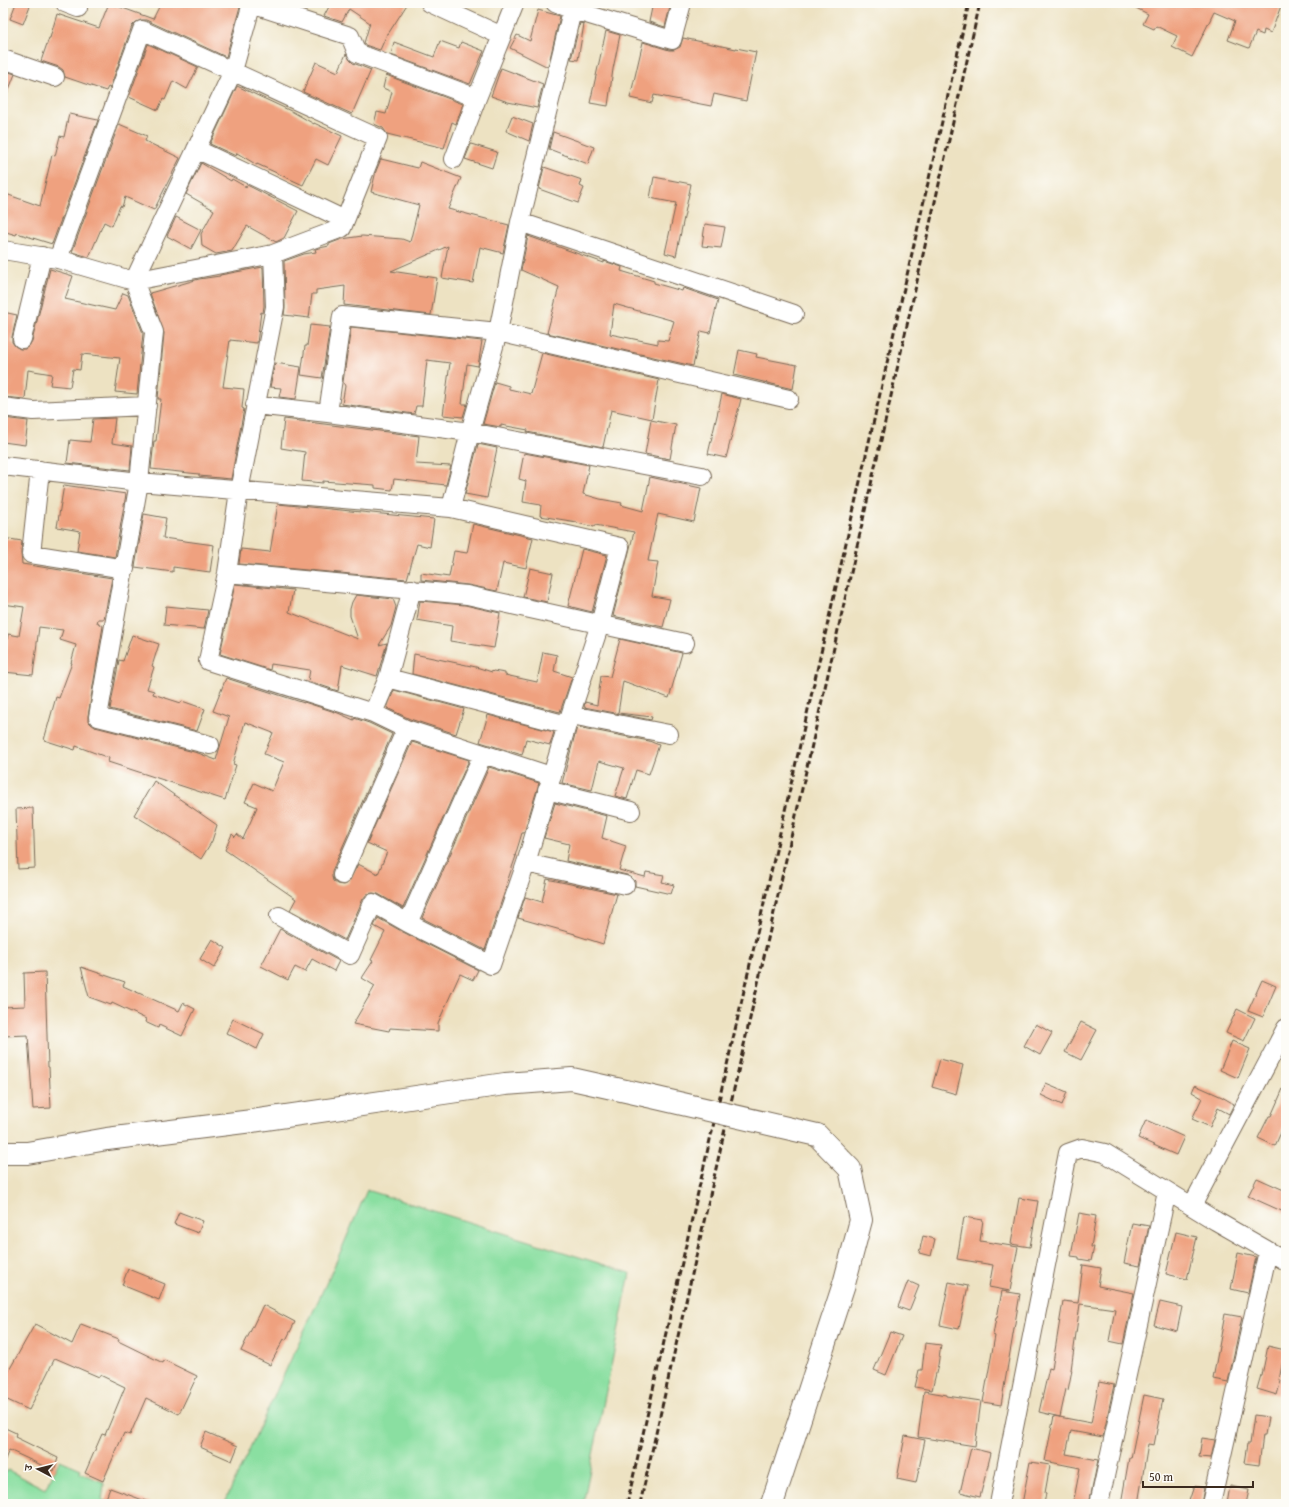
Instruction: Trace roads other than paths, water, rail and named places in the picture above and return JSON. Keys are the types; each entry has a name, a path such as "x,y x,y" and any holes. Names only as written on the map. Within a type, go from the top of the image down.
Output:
{"main road":[{"path":"3,1153 27,1153 107,1139 252,1121 505,1084 572,1079 817,1135 850,1169 861,1220 844,1284 772,1504"}],"street":[{"path":"430,3 502,36"},
{"path":"454,159 515,3"},
{"path":"555,3 573,6 672,40 682,3"},
{"path":"210,745 98,717 139,482 154,332 134,281 233,71 252,4 350,36 358,53 477,98"},
{"path":"451,508 470,432 498,332 520,222 573,6"},
{"path":"3,250 50,258 134,281 273,254 342,228 378,138 142,30 50,258 22,339"},
{"path":"3,58 55,77"},
{"path":"196,148 345,220"},
{"path":"520,222 794,314"},
{"path":"273,254 275,307 239,491 227,573 208,661 373,713 406,729 483,754 549,783 631,810"},
{"path":"328,413 342,316 498,332 789,399"},
{"path":"255,405 470,432 702,476"},
{"path":"3,407 34,411 147,406"},
{"path":"3,466 139,482 451,508 620,547 600,624 549,783 526,863 491,965 408,923 373,903 350,955 279,916"},
{"path":"40,470 31,554 125,569"},
{"path":"227,573 467,595 685,643"},
{"path":"373,713 388,678 412,589"},
{"path":"388,678 569,720 669,734"},
{"path":"342,875 406,729"},
{"path":"408,923 483,754"},
{"path":"526,863 625,885"},
{"path":"1192,1206 1286,1028"},
{"path":"998,1504 1068,1153 1082,1148 1105,1153 1286,1262"},
{"path":"1099,1504 1167,1191"},
{"path":"1211,1504 1268,1251"}],"railway":[{"path":"627,1504 969,3"},
{"path":"640,1504 980,3"}]}
